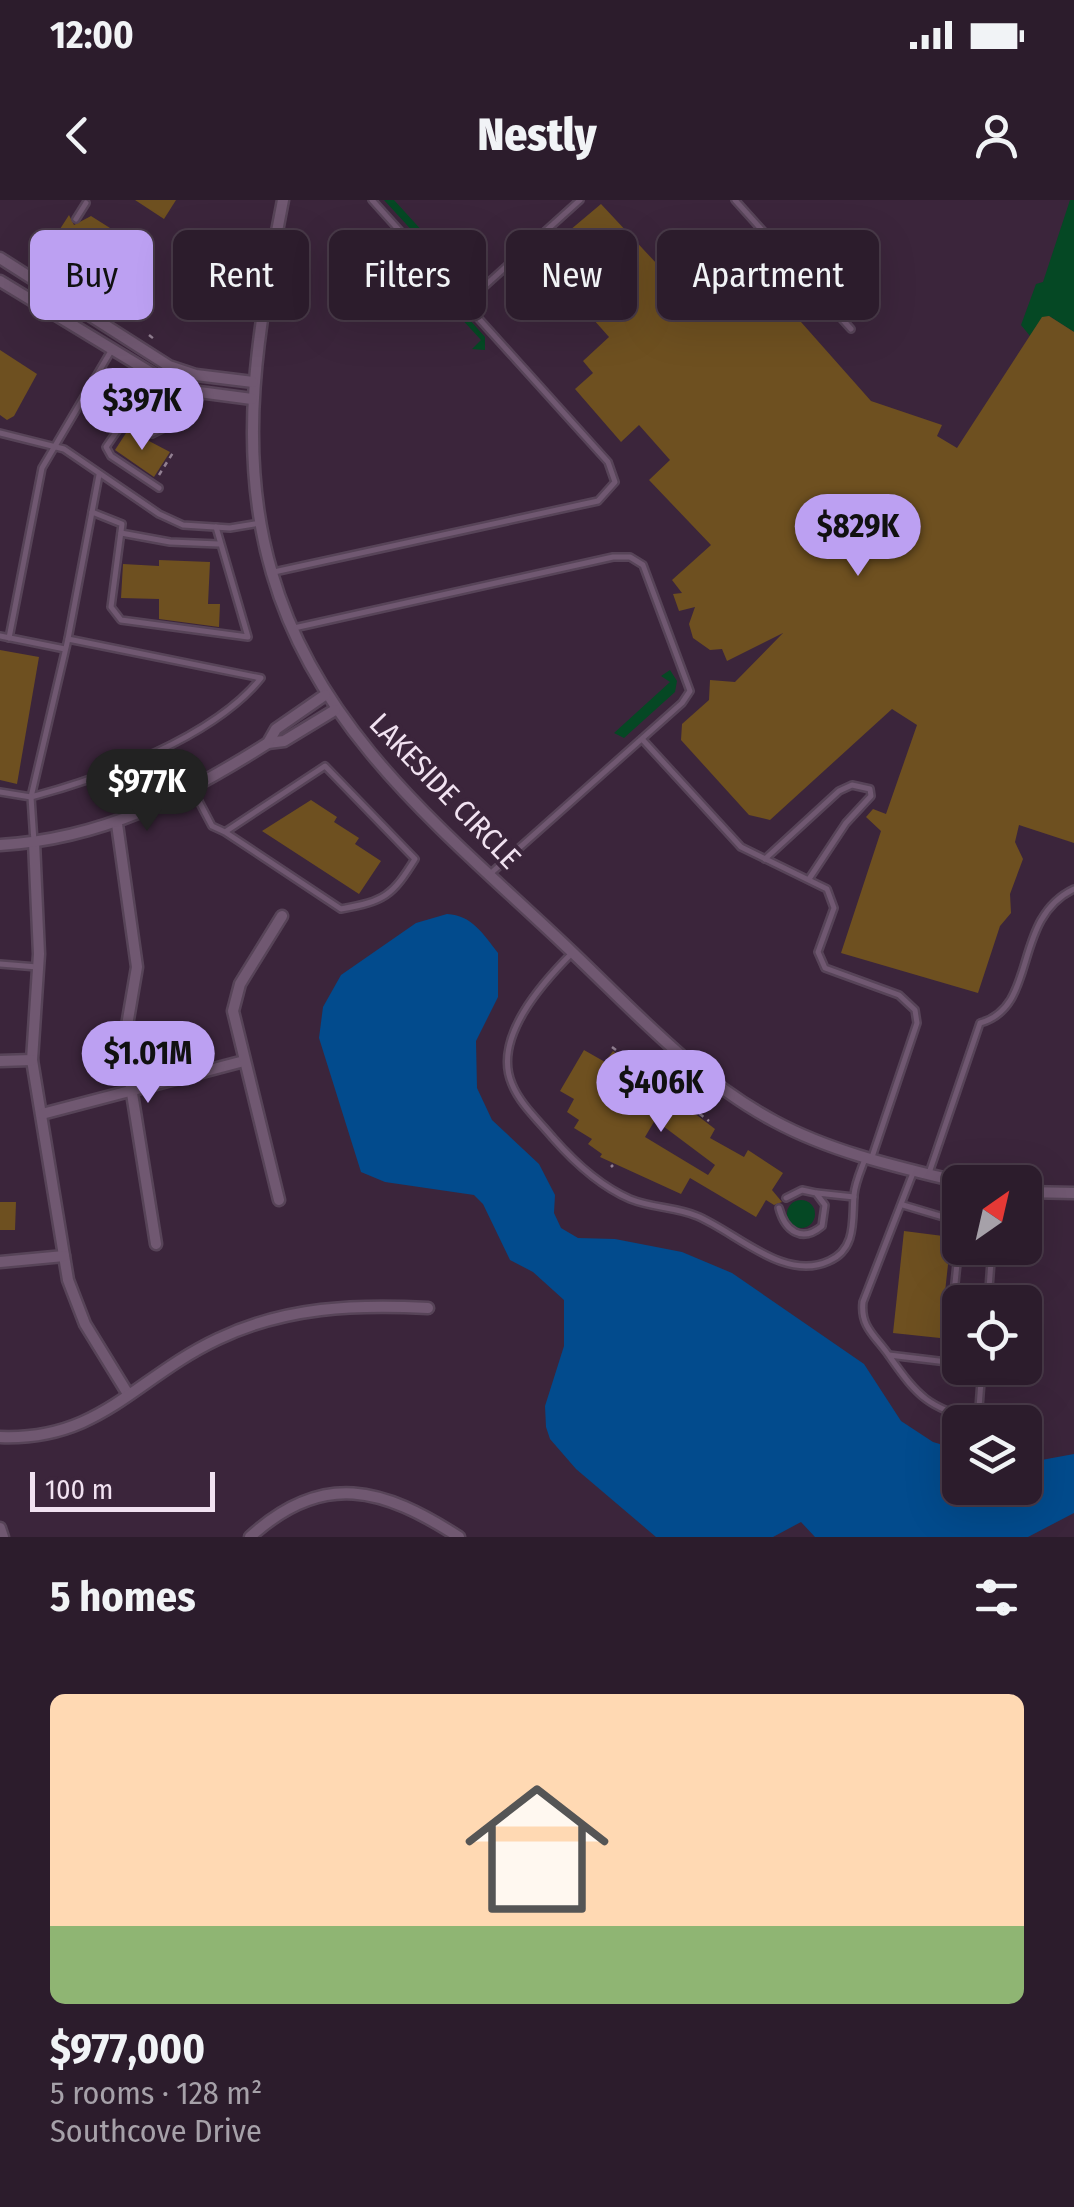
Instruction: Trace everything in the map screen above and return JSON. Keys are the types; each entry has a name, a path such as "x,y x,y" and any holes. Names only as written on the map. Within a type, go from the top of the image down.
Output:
{"street":[{"name":"LAKESIDE CIRCLE","path":"283,200 253,382 252,457 260,523 272,573 292,629 325,695 392,781 572,952 731,1094 790,1130 942,1178"},
{"path":"0,258 169,366 196,375 253,382"},
{"path":"0,280 175,385 252,400"},
{"path":"0,846 116,824 193,790 268,743 276,729 325,695"},
{"path":"268,743 284,742 336,710"},
{"path":"116,824 137,967 124,1044 156,1244"},
{"path":"34,842 38,967 32,1060 64,1256 74,1300 128,1394"},
{"path":"279,1200 233,1011 235,995 282,916"},
{"path":"0,1061 32,1060"},
{"path":"42,1114 244,1061"},
{"path":"1042,1192 1074,1193"},
{"path":"0,1262 64,1256"},
{"path":"0,1437 54,1435 102,1415 128,1394 216,1340 250,1325 348,1306 428,1308"},
{"path":"250,1537 297,1502 348,1492 405,1505 459,1537"},
{"path":"0,1528 3,1537"}],"lane":[{"path":"372,200 400,230"},
{"path":"486,284 580,200"},
{"path":"735,200 851,329"},
{"path":"76,218 86,203"},
{"path":"272,573 598,501 609,493 614,476 608,462 482,320"},
{"path":"9,638 42,468 112,349"},
{"path":"158,485 111,456 106,447 124,421 152,434 168,426"},
{"path":"0,434 54,444 171,520 216,528 260,523"},
{"path":"34,842 31,797 68,639 99,475"},
{"path":"92,512 112,516 122,524 111,606 121,620 248,637 216,528"},
{"path":"121,533 170,542 219,544"},
{"path":"292,629 613,557 630,557 647,571 690,684 682,704 490,874"},
{"path":"0,636 65,649"},
{"path":"0,792 31,797 83,784 240,705 261,678 68,639"},
{"path":"572,952 524,1014 509,1049 507,1068 522,1100 581,1166 603,1185 633,1200 693,1214 779,1260 800,1266 830,1261 840,1253 856,1214 854,1196 915,1030 916,1010 899,995 836,974 822,964 818,952 834,908 833,897 809,880 732,840 642,739"},
{"path":"193,790 212,826 341,909 372,904 394,893 415,858 325,766 224,832"},
{"path":"765,860 839,791 852,785 870,789 871,796 846,823 809,880"},
{"path":"928,1174 980,1023 1000,1014 1011,1000 1039,918 1048,905 1074,889"},
{"path":"0,964 38,967"},
{"path":"914,1170 862,1302 861,1318 909,1389 932,1406 978,1422 981,1385"},
{"path":"786,1198 802,1190 838,1198 854,1196"},
{"path":"816,1193 826,1212"},
{"path":"779,1208 788,1229 802,1236 822,1226 826,1212 838,1198"},
{"path":"902,1205 942,1217"},
{"path":"889,1355 947,1362 957,1265"}],"path":[{"path":"148,336 154,339"},
{"path":"158,485 174,450"},
{"path":"612,1047 708,1121"}],"green space":[{"path":"384,200 394,200 421,230 412,230"},
{"path":"1070,200 1074,200 1074,332 1049,316 1042,318 1030,336 1021,325 1036,284 1043,282"},
{"path":"463,320 470,320 485,337 485,350 472,349 481,340"},
{"path":"670,670 677,681 675,692 624,738 614,733 670,682 661,676"},
{"path":"801,1200 811,1204 815,1214 811,1224 801,1228 791,1224 787,1214 791,1204"}],"water":[{"path":"456,915 470,922 498,953 498,997 476,1041 477,1088 492,1120 539,1164 555,1195 554,1213 561,1228 578,1238 615,1239 682,1252 732,1273 864,1364 901,1421 942,1445 942,1505 1042,1505 1042,1460 1074,1454 1074,1513 1028,1537 815,1537 801,1522 773,1537 656,1537 576,1469 550,1439 546,1427 545,1406 564,1346 564,1300 533,1272 510,1260 483,1204 474,1195 385,1182 361,1172 319,1038 323,1007 341,975 416,923"}],"building":[{"path":"135,200 176,200 164,219"},
{"path":"601,204 625,230 570,230"},
{"path":"69,215 74,225 91,216 113,230 71,228 60,229"},
{"path":"637,243 657,264 657,320 799,320 871,401 942,425 937,436 957,448 1042,317 1049,316 1074,332 1074,843 1019,825 1015,842 1023,859 1010,894 1011,913 1000,926 978,993 841,953 881,831 866,817 873,809 886,814 917,725 892,709 770,820 749,815 681,740 682,724 709,700 710,680 735,682 783,633 727,661 722,649 710,650 693,638 689,624 695,607 679,611 673,594 682,593 672,580 711,545 649,480 670,460 639,425 621,442 575,389 593,373 583,361 609,337 594,320 637,320"},
{"path":"0,350 37,374 14,416 7,420 0,415"},
{"path":"128,430 170,452 154,477 115,450"},
{"path":"159,560 210,562 208,604 220,604 219,627 159,619 159,599 121,598 123,564 159,566"},
{"path":"0,650 39,657 17,784 0,780"},
{"path":"311,800 359,838 355,844 381,861 359,894 262,831"},
{"path":"584,1050 605,1062 613,1051 715,1129 710,1138 744,1157 748,1150 783,1173 772,1190 782,1202 774,1205 766,1200 756,1217 690,1178 681,1194 600,1157 602,1154 588,1144 592,1139 574,1128 579,1120 567,1112 574,1099 560,1091","holes":["655,1120 715,1165 708,1175 645,1137"]},
{"path":"0,1202 16,1202 15,1230 0,1230"},
{"path":"904,1231 942,1236 942,1265 948,1265 946,1285 942,1285 940,1338 893,1333"}]}
